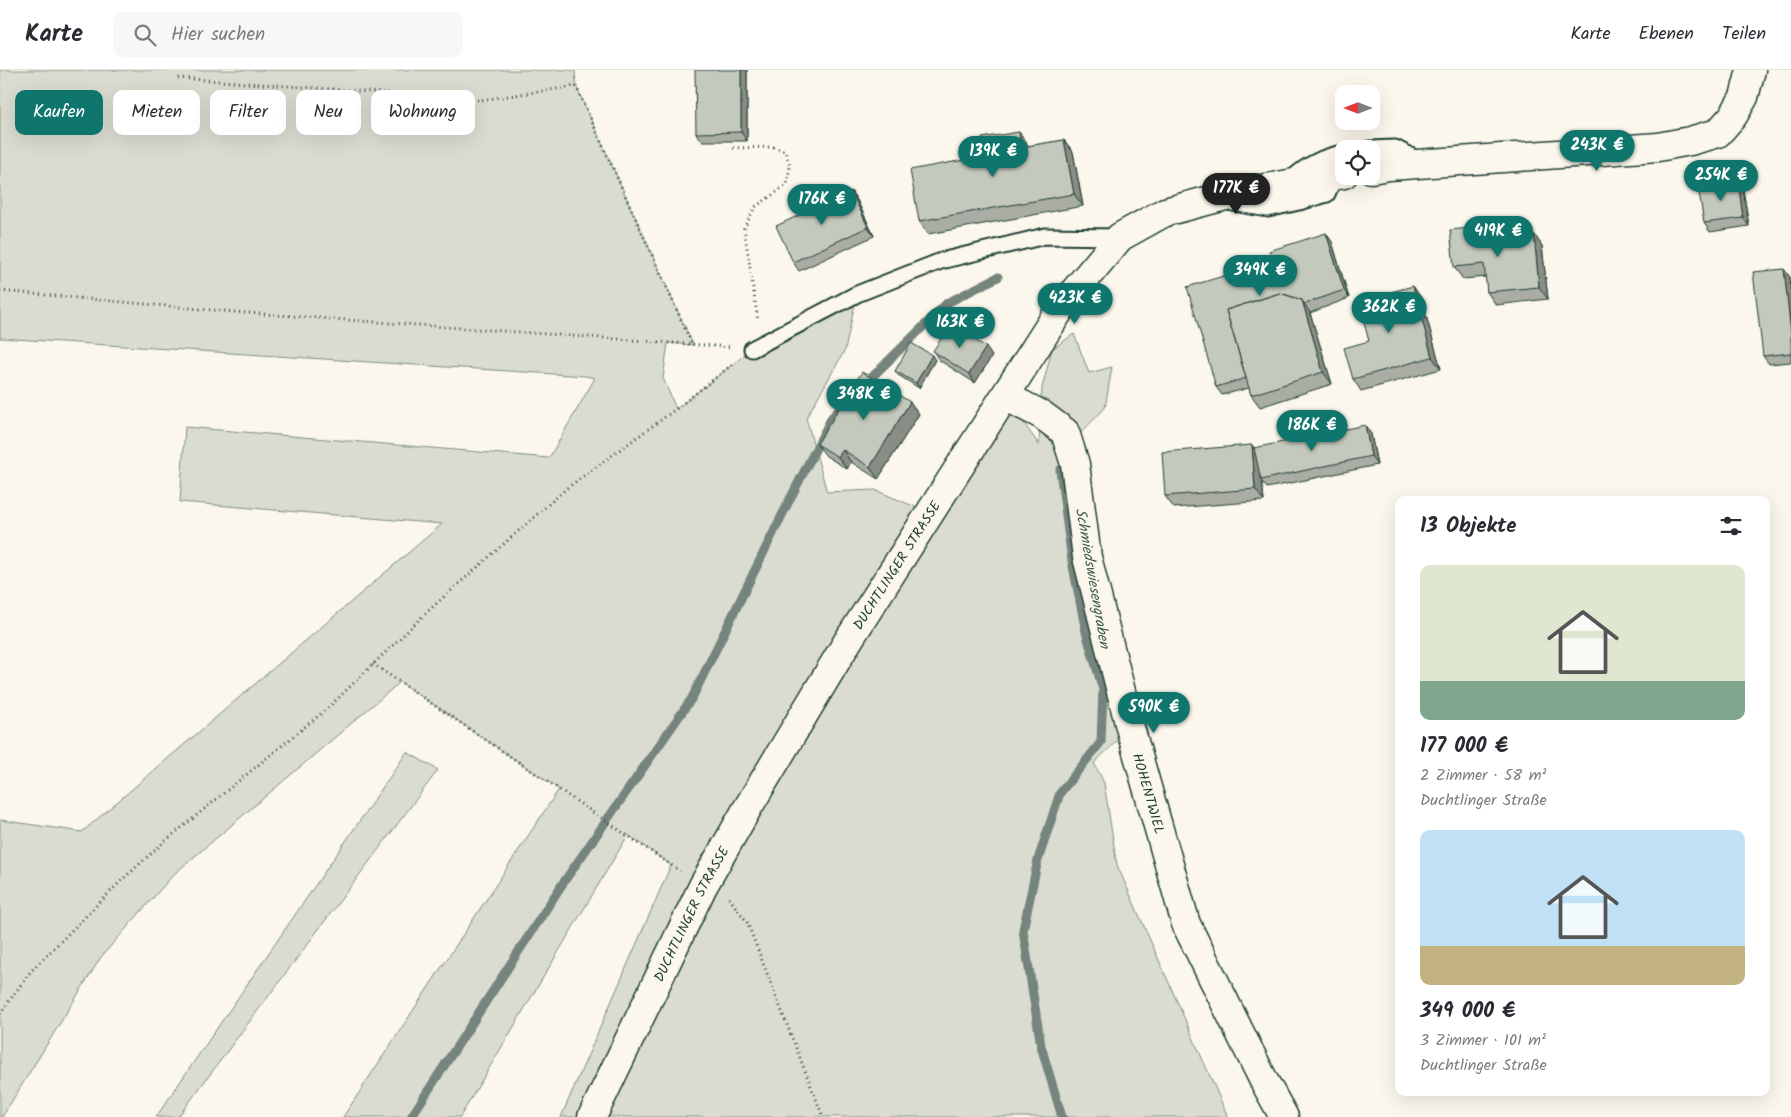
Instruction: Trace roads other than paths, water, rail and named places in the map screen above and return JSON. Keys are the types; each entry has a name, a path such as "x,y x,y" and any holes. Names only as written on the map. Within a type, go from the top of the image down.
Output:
{"street":[{"path":"1380,168 1658,147 1690,141 1718,133 1744,97 1751,70"},
{"name":"DUCHTLINGER STRASSE","path":"592,1117 707,880 747,809 848,641 1063,305 1120,237 1165,212 1233,194 1286,185 1335,170"},
{"name":"HOHENTWIEL","path":"1005,396 1042,415 1065,432 1075,464 1090,566 1131,731 1186,924 1263,1079 1284,1117"}],"lane":[{"path":"1380,149 1395,148 1426,164"},
{"path":"1211,200 1268,209 1327,194 1335,179"},
{"path":"757,346 857,294 941,261 1045,236 1120,237"}],"waterway":[{"path":"863,386 947,303 998,277"},
{"path":"411,1117 563,883 692,698 832,417 845,404"},
{"name":"Schmiedswiesengraben","path":"1060,470 1072,561 1086,632 1103,690 1101,742 1060,793 1038,860 1023,930 1041,1046 1062,1117"}]}
